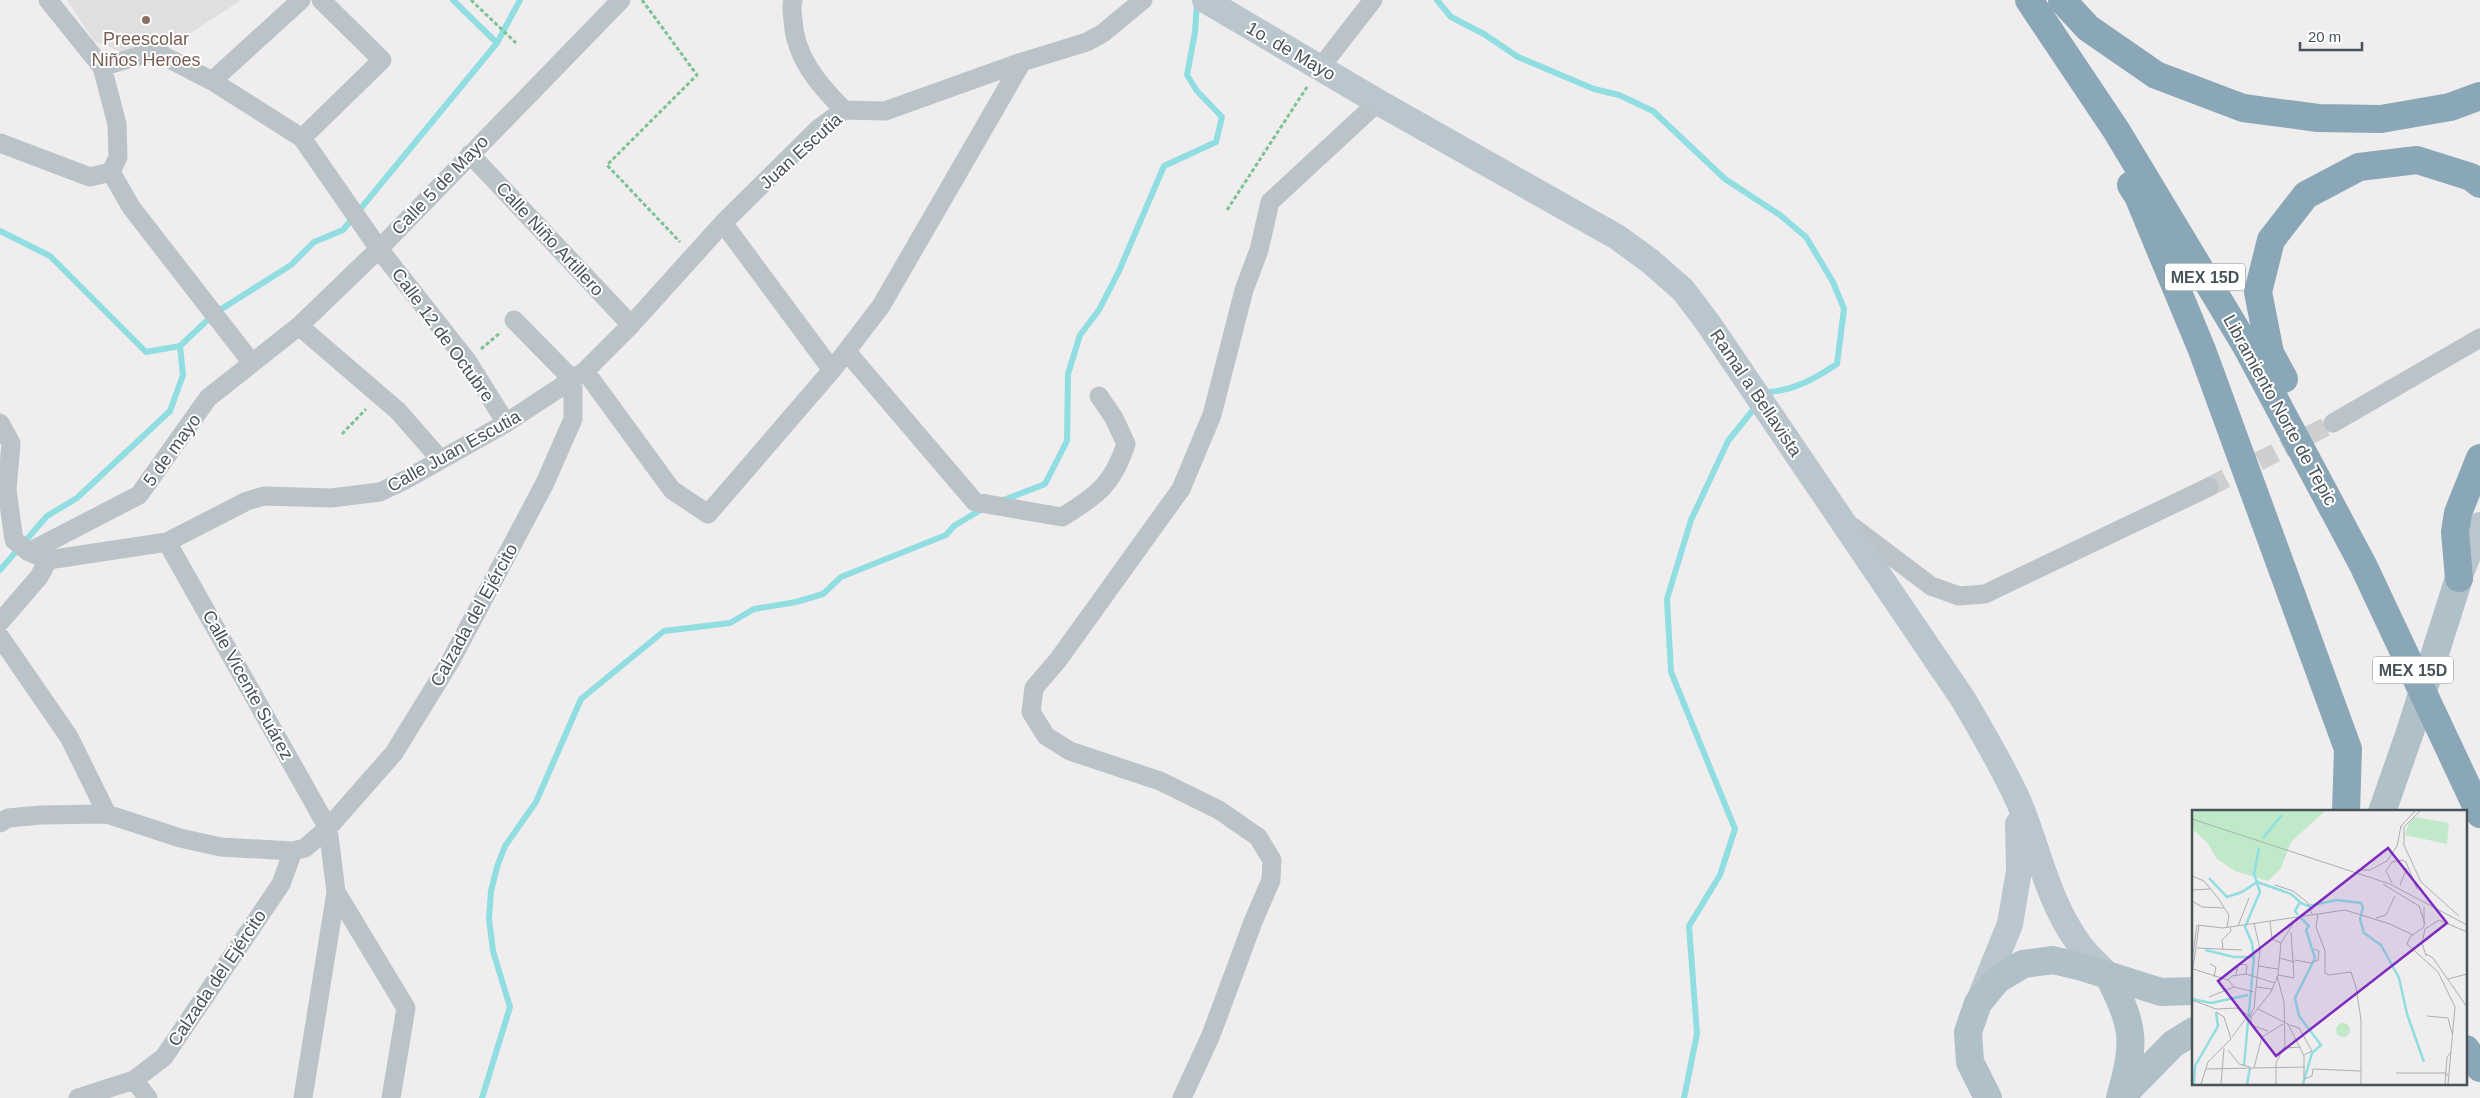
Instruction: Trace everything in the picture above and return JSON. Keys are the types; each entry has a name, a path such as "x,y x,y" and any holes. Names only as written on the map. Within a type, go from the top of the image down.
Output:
{"highway":[{"path":"2022,0 2022,14 2138,196 2202,350 2348,748 2346,810"},
{"name":"Libramiento Norte de Tepic","path":"2029,0 2116,130 2246,344 2363,565 2464,775 2480,814"},
{"path":"2062,0 2088,28 2156,75 2243,108 2318,118 2382,118 2450,107 2480,96"},
{"path":"2363,565 2364,527 2270,353 2258,292 2271,240 2306,195 2359,168 2417,160 2470,177 2480,184"},
{"path":"2459,578 2456,532 2458,513 2480,458"},
{"path":"2468,1052 2480,1068"}],"main road":[{"path":"2382,804 2410,732 2459,578"},
{"path":"1987,1095 1970,1062 1968,1032 1978,1003 1997,980 2022,964 2053,960 2161,992 2192,991"},
{"path":"2108,975 2125,1008 2132,1038 2128,1068 2120,1098"},
{"path":"2120,1098 2173,1044 2192,1032"}],"street":[{"path":"48,0 102,67 117,124 118,157 111,172"},
{"path":"212,81 301,0"},
{"path":"102,67 148,53 164,56 212,81 302,138 382,60 321,0"},
{"name":"Calle 5 de Mayo","path":"252,363 299,326 379,249 621,0"},
{"path":"793,0 794,31 799,53 824,90 844,110"},
{"name":"Juan Escutia","path":"579,375 631,325 692,255 723,223 818,130 844,110 885,111 1022,62 1088,42 1143,0"},
{"name":"1o. de Mayo","path":"1205,0 1378,102"},
{"path":"1320,68 1373,0"},
{"path":"514,320 579,375 672,490 708,514 847,352 881,306 1022,62"},
{"path":"1182,1098 1211,1035 1253,922 1271,880 1272,860 1258,837 1219,810 1160,781 1070,751 1046,736 1031,712 1034,688 1058,660 1181,489 1212,415 1244,290 1259,250 1270,202 1378,102"},
{"name":"Ramal a Bellavista","path":"1378,102 1617,237 1650,261 1682,290 1747,379 1963,699 1994,752 2018,801 2044,877 2062,917 2078,943 2108,975"},
{"name":"Calle 12 de Octubre","path":"302,138 379,249 468,362 506,422"},
{"path":"0,143 90,177 111,172"},
{"name":"Calle Niño Artillero","path":"470,154 631,325"},
{"path":"111,172 131,207 252,363"},
{"path":"723,223 832,370"},
{"path":"299,326 398,411 440,460"},
{"path":"2333,423 2480,338"},
{"path":"847,352 975,502 1062,517 1095,497 1118,467 1126,444 1114,418 1099,396"},
{"name":"5 de mayo","path":"30,552 139,495 208,398 252,363"},
{"name":"Calle Juan Escutia","path":"48,560 167,542 247,501 264,496 330,498 380,492 506,422 579,375"},
{"name":"Calzada del Ejército","path":"78,1098 134,1080 164,1057 281,884 293,851 305,848 328,828 394,753 450,662 545,484 573,419 579,375"},
{"path":"0,423 11,443 7,490 7,545 48,560 39,577 0,622"},
{"path":"1842,519 1931,586 1959,596 1985,594 2209,487"},
{"path":"2459,578 2480,525"},
{"name":"Calle Vicente Suárez","path":"167,542 328,828"},
{"path":"0,637 69,737 107,814"},
{"path":"1978,1003 2010,924 2019,872 2018,801"},
{"path":"0,823 8,818 41,815 107,814 180,838 221,847 293,851"},
{"path":"303,1098 336,892 328,828"},
{"path":"336,892 406,1008 391,1098"},
{"path":"134,1080 148,1098"}],"path":[{"path":"471,0 516,43"},
{"path":"642,0 697,75 607,165 692,255"},
{"path":"1227,210 1320,68"},
{"path":"468,362 514,320"},
{"path":"342,434 380,395"}],"shaded area":[{"name":"Preescolar Niños Heroes","path":"67,0 241,0 147,62 94,41"}],"waterway":[{"path":"453,0 497,43"},
{"path":"0,570 47,516 77,498 170,411 183,375 180,346 215,313 291,265 314,242 343,230 497,43 520,0"},
{"path":"1437,0 1451,17 1484,34 1518,57 1594,89 1619,95 1653,111 1725,179 1780,215 1806,237 1833,282 1844,309 1837,364 1805,382 1788,389 1769,392 1765,396"},
{"path":"1001,501 1045,484 1067,441 1068,374 1080,335 1099,310 1119,271 1164,166 1216,142 1222,117 1197,91 1187,75 1195,32 1197,3"},
{"path":"0,231 50,256 146,352 180,346"},
{"path":"1684,1098 1697,1034 1689,926 1720,875 1735,829 1671,672 1667,599 1691,520 1728,441 1757,405"},
{"path":"482,1098 510,1007 493,951 489,919 491,891 505,846 536,802 581,699 664,631 730,623 754,609 796,602 823,594 841,577 946,535 954,526 982,509"}],"tunnel":[{"path":"2209,487 2333,423"}],"place":[{"name":"Preescolar Niños Heroes","path":"146,20"}]}
